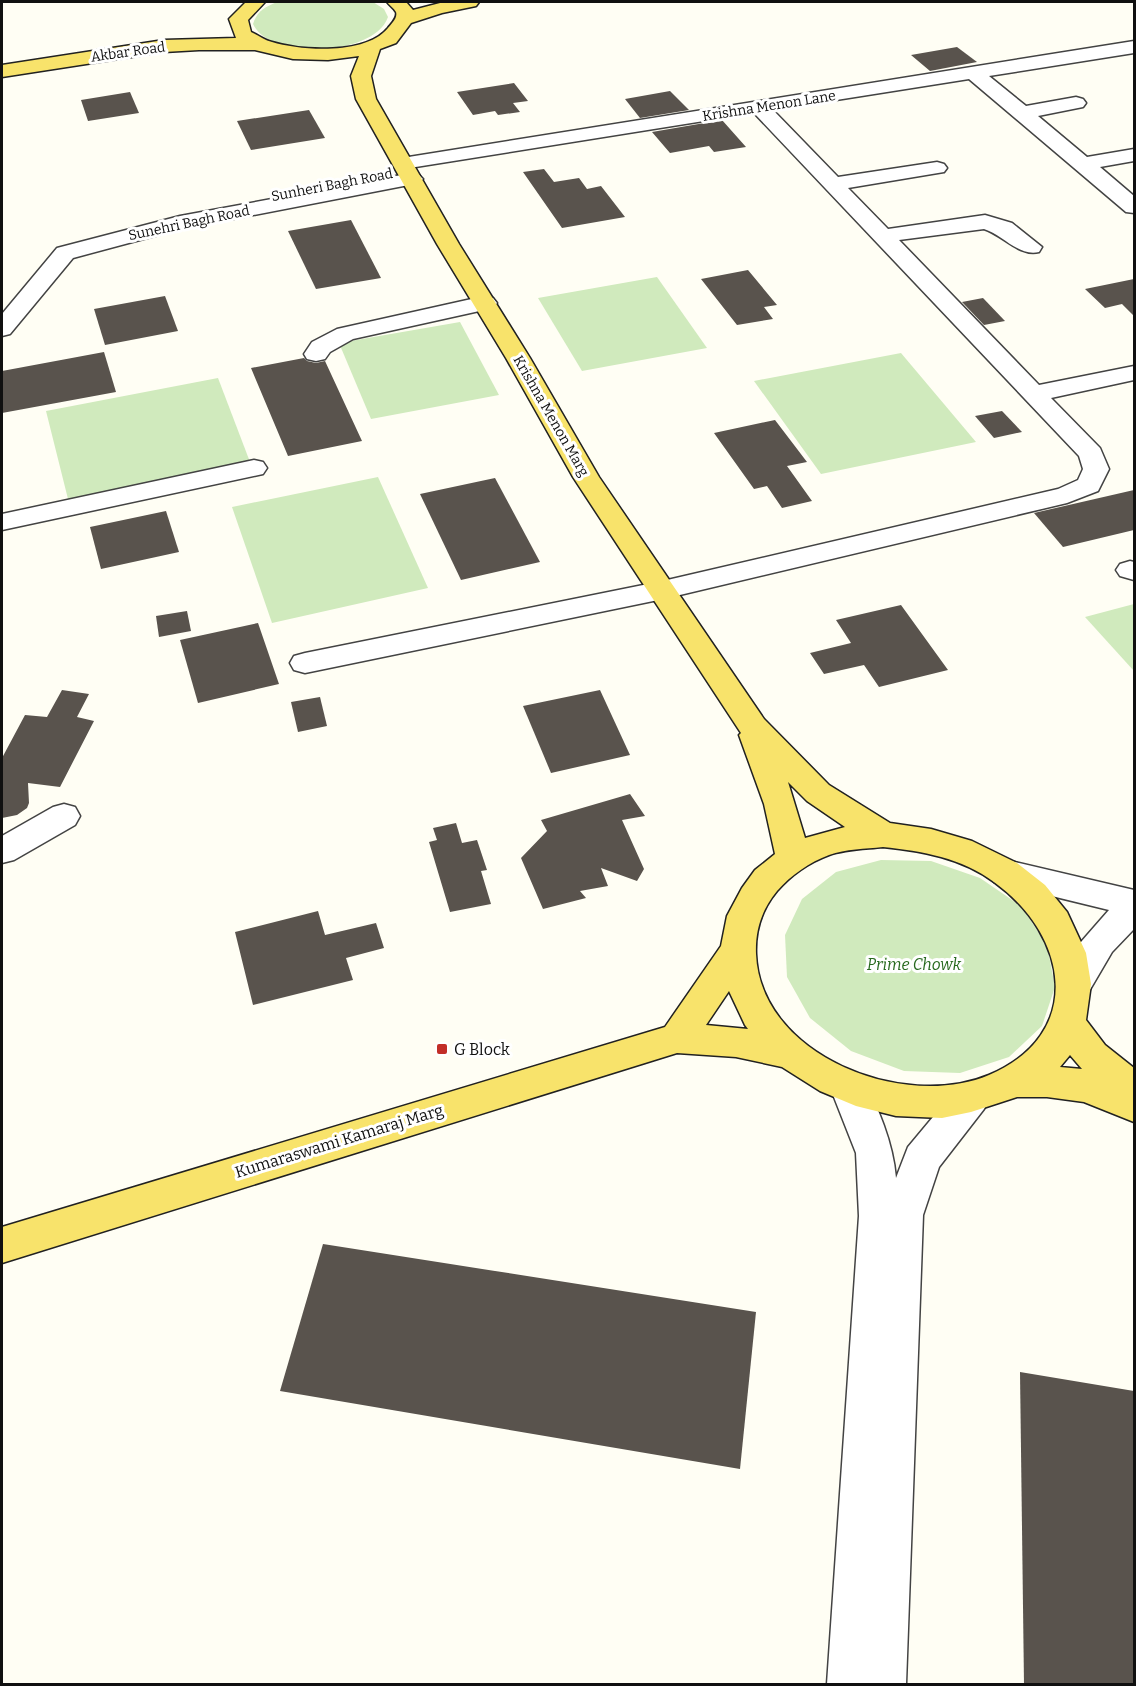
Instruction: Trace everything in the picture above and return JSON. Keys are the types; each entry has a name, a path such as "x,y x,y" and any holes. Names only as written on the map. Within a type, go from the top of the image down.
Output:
{"main road":[{"path":"396,2 405,11 470,2"},
{"path":"404,10 428,2"},
{"path":"245,8 240,30 255,44"},
{"name":"Akbar Road","path":"2,62 194,35 245,8"},
{"name":"Akbar Road","path":"2,70 164,46 199,44 255,44 281,52 314,55 341,53 372,46 394,35 400,30 404,10"},
{"name":"Krishna Menon Marg","path":"372,46 355,90 407,171 586,477 753,727 818,793 883,835"},
{"path":"314,55 329,73"},
{"name":"Krishna Menon Marg","path":"753,727 780,804 793,858"},
{"path":"883,835 926,839 968,852 1006,873 1041,904 1062,934 1071,958 1075,982 1068,1023 1048,1056 1016,1081 971,1098 941,1102 879,1097 828,1078 791,1053 762,1022 757,1013 744,987 737,951 741,923 752,898 770,876 793,858 835,841 883,835"},
{"path":"677,1038 737,951"},
{"path":"1068,1023 1092,1056 1134,1089"},
{"name":"Kumaraswami Kamaraj Marg","path":"2,1245 677,1038 736,1042 791,1053"},
{"path":"1016,1081 1047,1081 1087,1086 1134,1106"}],"street":[{"name":"Krishna Menon Lane","path":"407,171 759,107 1134,47"},
{"path":"974,73 1134,207"},
{"path":"1022,113 1076,103"},
{"path":"305,663 663,590 1067,495 1089,485 1096,469 1091,454 759,107"},
{"path":"1084,164 1134,155"},
{"path":"833,184 937,168"},
{"name":"Sunheri Bagh Road","path":"2,306 42,258 61,244 176,214 407,171"},
{"name":"Sunehri Bagh Road","path":"2,329 65,253 180,223 407,171"},
{"path":"883,236 985,222 1004,228 1031,247"},
{"path":"316,354 321,347 345,334 485,303"},
{"path":"1034,394 1134,373"},
{"path":"2,522 254,468"},
{"path":"2,850 64,816"},
{"path":"1006,873 1134,903"},
{"path":"1075,982 1090,953 1118,922 1134,910"},
{"path":"849,1087 875,1153 879,1216 851,1684"},
{"path":"882,1684 903,1215 922,1158 971,1098"}],"green space":[{"path":"277,2 373,2 384,9 388,17 379,30 364,40 322,49 300,48 279,44 263,36 253,24 262,10"},
{"path":"657,277 707,348 582,371 538,298"},
{"path":"460,322 499,395 371,419 339,343"},
{"path":"901,353 976,442 821,474 754,381"},
{"path":"218,378 250,462 68,499 46,411"},
{"path":"378,477 428,588 272,623 232,507"},
{"path":"1134,604 1134,671 1085,617"},
{"name":"Prime Chowk","path":"881,860 931,861 980,878 1021,906 1047,945 1055,987 1042,1026 1009,1057 960,1073 904,1071 851,1051 810,1018 787,977 785,935 802,899 836,872"}],"building":[{"path":"957,47 977,62 930,71 911,55"},
{"path":"514,83 528,101 513,103 520,112 498,115 495,111 473,115 457,92"},
{"path":"670,91 689,110 640,118 625,99"},
{"path":"130,92 139,113 88,121 81,100"},
{"path":"309,110 325,138 251,150 237,121"},
{"path":"722,120 746,147 714,152 709,146 670,153 652,132"},
{"path":"544,169 554,182 579,178 587,189 601,186 625,217 562,228 523,172"},
{"path":"351,220 381,278 316,289 288,231"},
{"path":"748,270 777,305 764,307 773,319 737,325 701,279"},
{"path":"1134,279 1134,316 1122,304 1105,308 1085,289"},
{"path":"165,296 178,331 105,345 94,309"},
{"path":"983,298 1005,321 984,325 962,302"},
{"path":"104,352 116,392 2,413 2,371"},
{"path":"304,358 316,363 325,361 362,441 288,456 251,368"},
{"path":"1002,411 1022,432 994,438 975,416"},
{"path":"775,420 807,462 787,466 812,501 782,508 767,486 754,489 714,433"},
{"path":"495,478 540,562 461,580 420,494"},
{"path":"1134,490 1134,530 1063,547 1034,513"},
{"path":"166,511 179,552 101,569 90,527"},
{"path":"901,605 948,670 879,687 864,665 824,674 810,653 851,643 836,620"},
{"path":"187,611 191,631 159,637 156,616"},
{"path":"258,623 279,684 198,703 180,640"},
{"path":"62,690 89,694 77,717 94,721 60,787 28,783 27,808 17,815 2,818 2,758 25,715 47,717"},
{"path":"600,690 630,755 551,773 523,706"},
{"path":"320,697 327,726 298,732 291,702"},
{"path":"630,794 645,816 622,820 644,869 637,881 601,868 608,886 580,891 586,898 543,909 521,858 547,831 541,820"},
{"path":"456,823 462,843 477,840 487,870 481,871 491,904 450,912 429,842 437,840 433,828"},
{"path":"318,911 325,935 376,923 384,948 346,958 353,980 253,1005 235,932"},
{"path":"323,1244 756,1312 740,1469 280,1391"},
{"path":"1020,1372 1134,1391 1134,1684 1024,1684"}],"place":[{"name":"G Block","path":"442,1049"}]}
